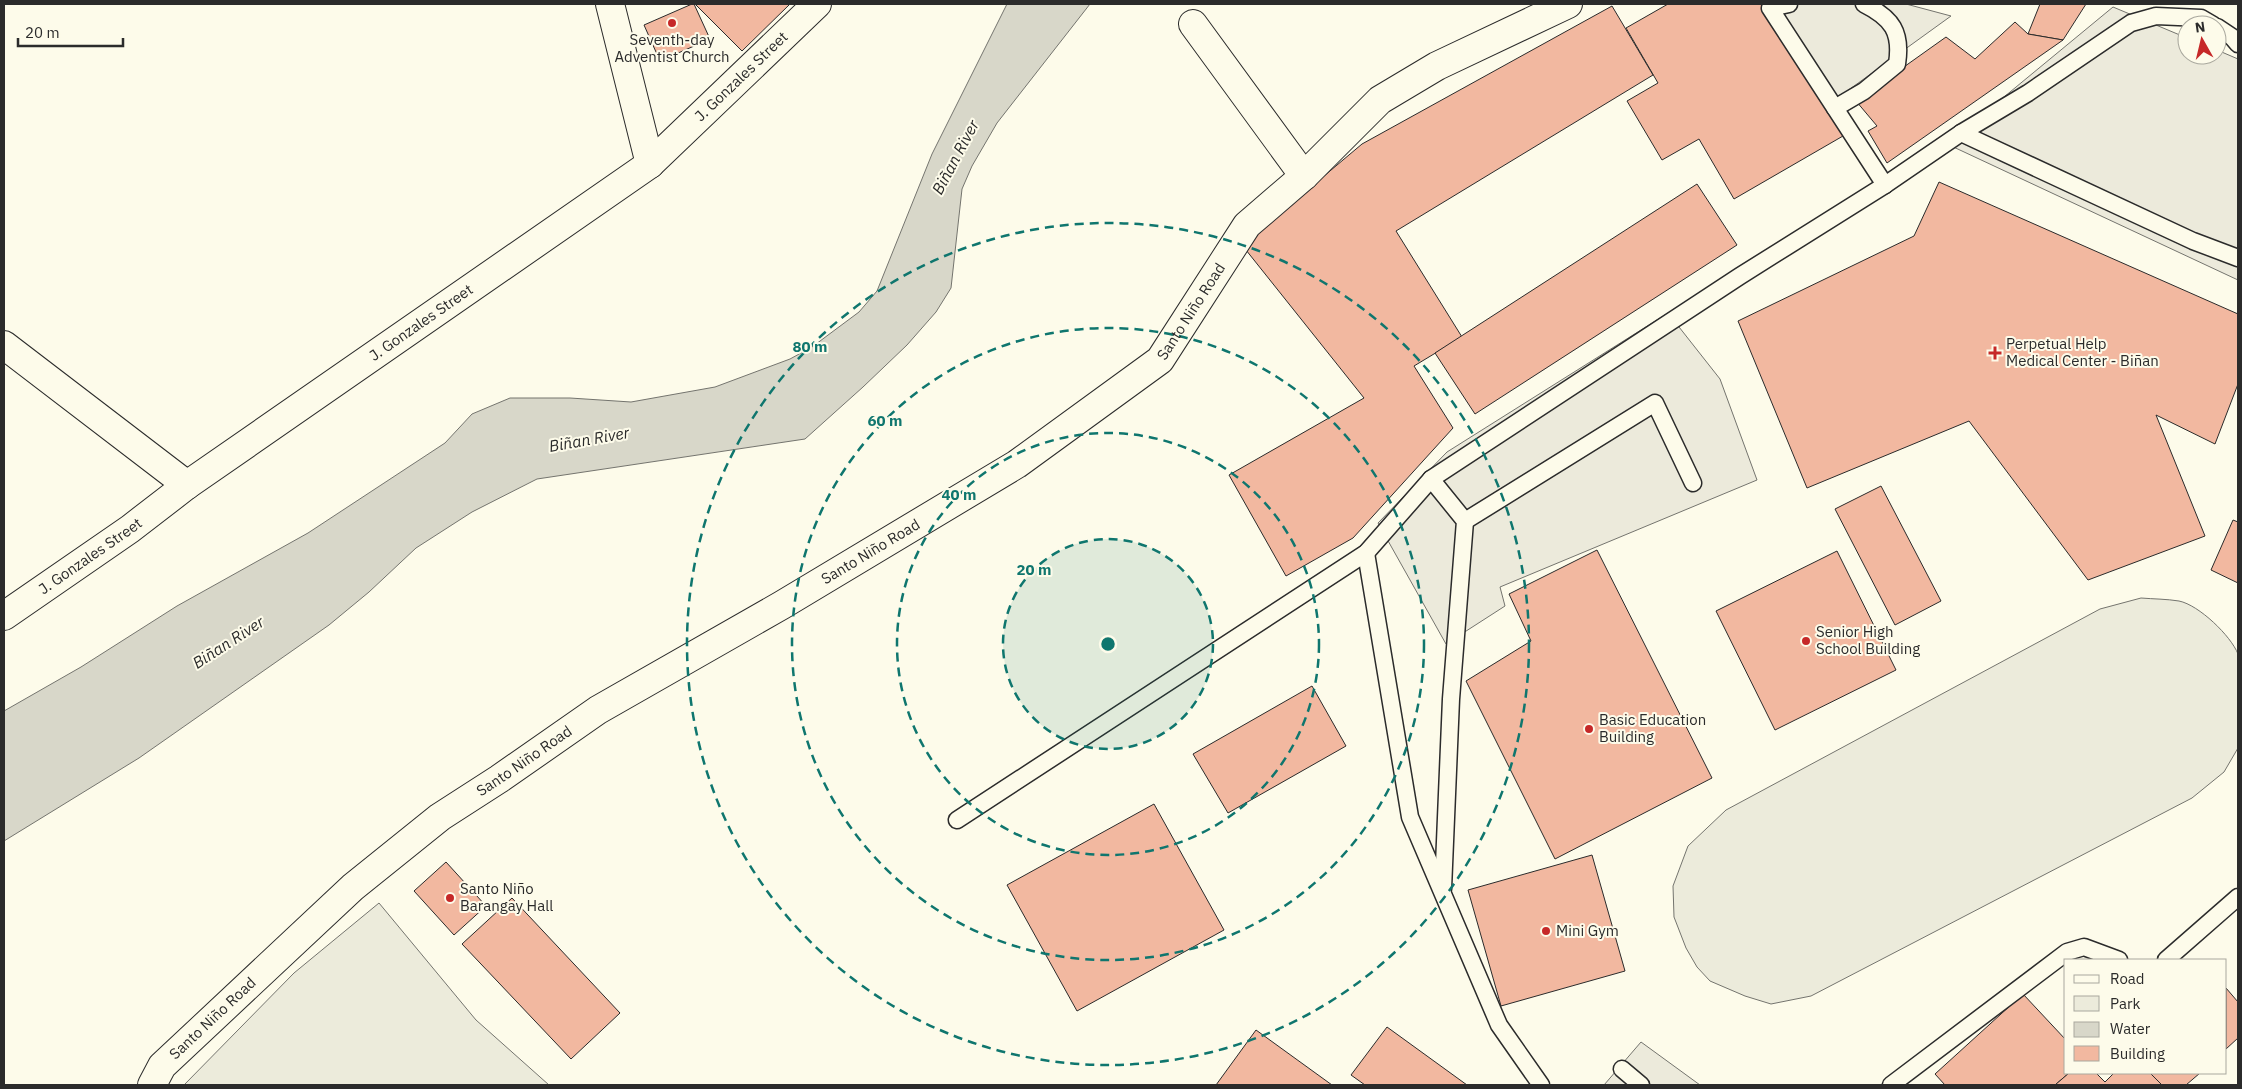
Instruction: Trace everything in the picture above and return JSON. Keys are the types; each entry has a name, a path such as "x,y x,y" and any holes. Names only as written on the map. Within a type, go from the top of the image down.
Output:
{"street":[{"path":"610,4 650,164"},
{"name":"J. Gonzales Street","path":"4,616 130,529 187,485 650,164 817,4"},
{"name":"Santo Niño Road","path":"152,1085 162,1066 325,913 440,817 499,779 598,710 782,605 1016,464 1160,360 1248,225 1304,176 1380,100 1437,66 1568,4"},
{"path":"1194,24 1304,176"},
{"path":"4,344 187,485"}],"lane":[{"path":"1789,4 1770,8 1885,185"},
{"path":"1835,108 1864,91 1897,64 1900,45 1892,24 1874,9 1864,4"},
{"path":"957,820 1366,553 1431,479 1740,276 1885,185 1961,133 2028,92 2131,23 2156,16 2177,16"},
{"path":"2227,34 2238,44"},
{"path":"1961,133 2193,241 2238,258"},
{"path":"1465,521 1655,403 1693,483"},
{"path":"1431,479 1465,521 1451,699 1443,894"},
{"path":"1366,553 1410,817 1499,1025 1541,1085"},
{"path":"2167,959 2238,897"},
{"path":"1891,1085 2067,952 2084,947 2116,959"},
{"path":"1622,1070 1641,1085"}],"green space":[{"path":"2141,598 2179,601 2196,608 2222,630 2238,654 2238,748 2224,772 2192,798 1811,996 1771,1004 1745,996 1710,981 1697,967 1686,948 1674,917 1673,886 1688,846 1726,810 2100,609"},
{"path":"379,903 476,1020 549,1085 184,1085 294,973"}],"shaded area":[{"path":"1765,4 1906,4 1951,16 1825,107"},
{"path":"2113,7 2177,34 2177,65 2227,65 2227,54 2238,59 2238,280 1947,144"},
{"path":"1668,313 1720,379 1757,480 1500,587 1505,606 1446,644 1378,523 1447,452"},
{"path":"1641,1042 1700,1085 1604,1085"}],"water":[{"name":"Biñan River","path":"1007,4 1090,4 997,123 972,166 962,189 951,288 936,312 907,345 805,439 537,479 472,512 416,548 369,592 329,625 139,758 4,841 4,711 81,667 177,606 308,533 445,443 472,414 510,398 570,398 631,402 715,387 790,359 812,347 859,312 877,291 932,154"}],"building":[{"path":"694,4 710,39 660,61 644,25"},
{"path":"695,4 787,4 789,5 742,51"},
{"path":"1668,4 1765,4 1843,136 1734,199 1699,139 1662,160 1627,101 1658,83 1626,28"},
{"path":"2040,4 2086,4 2063,40 2028,34"},
{"path":"1612,6 1653,75 1396,231 1462,337 1414,366 1453,428 1353,538 1286,576 1229,475 1364,398 1242,245 1362,144"},
{"path":"2015,22 2028,34 2063,40 1887,163 1868,131 1877,126 1856,101 1946,37 1975,59"},
{"name":"Perpetual Help Medical Center - Biñan","path":"1939,182 2238,314 2238,384 2215,444 2156,415 2205,536 2088,580 1969,421 1807,488 1738,321 1914,236"},
{"path":"1697,184 1737,245 1475,414 1435,353"},
{"path":"1881,486 1941,601 1895,625 1835,509"},
{"path":"2233,520 2238,522 2238,583 2211,570"},
{"name":"Basic Education Building","path":"1597,550 1712,778 1555,859 1466,681 1531,641 1509,594"},
{"name":"Senior High School Building","path":"1837,551 1896,670 1775,730 1716,611"},
{"path":"1312,686 1346,746 1228,813 1193,754"},
{"path":"1154,804 1224,930 1077,1011 1007,885"},
{"name":"Mini Gym","path":"1592,855 1625,971 1501,1006 1468,890"},
{"name":"Santo Niño Barangay Hall","path":"446,862 486,906 454,935 414,891"},
{"path":"512,898 620,1013 571,1059 462,944"},
{"path":"2227,989 2238,1002 2238,1038 2227,1048"},
{"path":"2023,994 2064,1038 2064,1074 2068,1074 2055,1085 1945,1085 1935,1074"},
{"path":"1387,1027 1467,1085 1365,1085 1351,1075"},
{"path":"1256,1030 1332,1085 1216,1085"},
{"path":"2068,1074 2097,1074 2105,1082 2113,1074 2151,1074 2162,1085 2055,1085"},
{"path":"2151,1074 2199,1074 2186,1085 2162,1085"}],"place":[{"name":"Seventh-day Adventist Church","path":"672,23"},
{"name":"Perpetual Help Medical Center - Biñan","path":"1995,353"},
{"name":"Senior High School Building","path":"1806,641"},
{"name":"Basic Education Building","path":"1589,729"},
{"name":"Santo Niño Barangay Hall","path":"450,898"},
{"name":"Mini Gym","path":"1546,931"}]}
